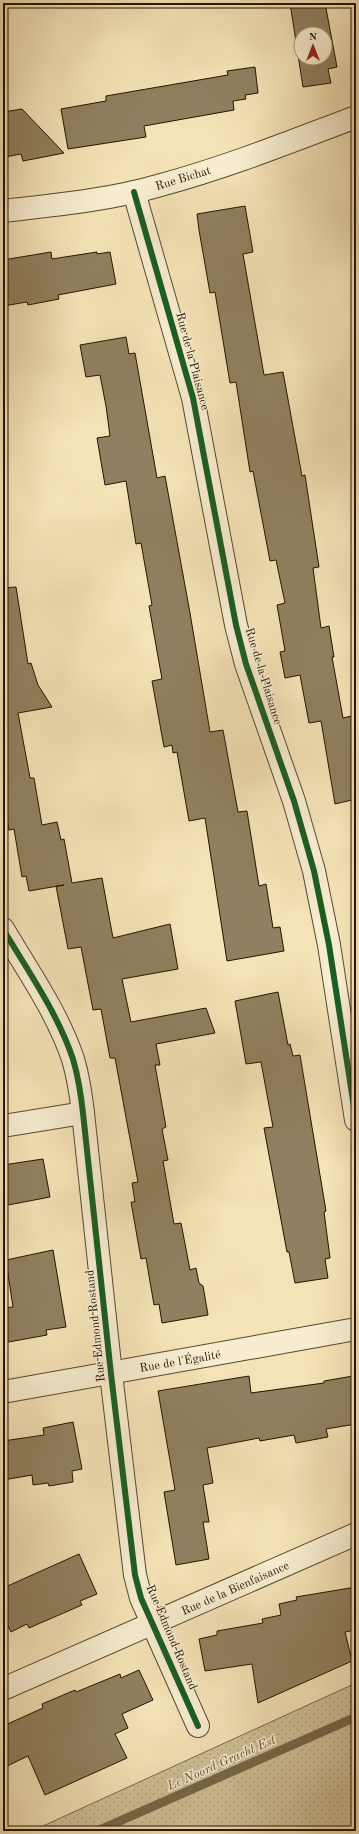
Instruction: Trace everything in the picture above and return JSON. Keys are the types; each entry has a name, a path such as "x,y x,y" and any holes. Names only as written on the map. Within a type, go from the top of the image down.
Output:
{"street":[{"name":"Rue Bichat","path":"3,211 67,204 134,192 202,174 356,117"},
{"name":"Rue de la Plaisance","path":"134,192 193,398 236,625 246,664 292,795 314,871 329,945 356,1120"},
{"name":"Rue Edmond Rostand","path":"3,929 52,1009 76,1070 83,1113 111,1374 135,1575 141,1598 198,1726"},
{"path":"3,1126 83,1113"},
{"name":"Rue de l'Égalité","path":"3,1392 111,1374 356,1329"},
{"name":"Rue de la Bienfaisance","path":"3,1689 356,1534"}],"shaded area":[{"path":"356,1683 356,1831 32,1831"}],"building":[{"path":"290,3 325,3 329,26 294,26"},
{"path":"333,46 337,67 328,69 331,83 303,87 300,66 333,66"},
{"path":"255,67 258,93 245,95 246,99 233,101 234,110 144,126 146,137 68,149 61,109 106,101 106,96 228,75 227,71"},
{"path":"22,109 64,153 23,161 21,154 5,157 3,144 3,112"},
{"path":"245,206 253,252 243,254 264,375 283,372 302,476 305,475 319,567 313,568 321,628 329,626 334,657 332,657 343,718 356,715 356,799 335,804 321,721 309,723 300,675 285,678 280,652 285,651 277,605 285,603 276,560 270,561 253,471 250,472 236,382 230,383 215,292 210,293 199,230 197,214"},
{"path":"51,252 52,259 97,252 97,254 110,252 116,284 58,295 59,299 28,305 27,302 3,306 3,260"},
{"path":"126,337 129,354 135,353 157,478 165,476 210,732 223,730 238,812 247,811 259,886 266,884 273,928 280,927 284,951 227,961 205,818 189,821 177,752 173,753 172,745 164,747 152,681 162,679 149,606 152,605 141,543 136,544 126,481 105,485 97,438 110,436 106,406 100,375 86,377 80,345"},
{"path":"16,587 28,664 31,663 38,685 52,707 18,713 30,778 34,778 42,825 57,822 61,840 64,839 72,883 102,878 113,938 170,924 178,969 122,979 131,1022 206,1008 215,1033 156,1044 160,1065 155,1065 166,1127 162,1129 168,1160 163,1161 174,1224 181,1223 190,1270 196,1268 199,1283 203,1286 208,1315 162,1323 159,1304 154,1305 146,1258 141,1259 131,1202 135,1202 132,1183 138,1182 115,1058 110,1058 101,1009 93,1010 81,947 68,949 56,886 29,891 26,876 22,877 14,829 9,830 3,797 3,588"},
{"path":"278,992 288,1045 290,1044 293,1056 300,1055 326,1211 324,1212 330,1258 325,1259 328,1278 295,1283 289,1252 287,1252 264,1128 273,1127 261,1062 246,1064 235,1001"},
{"path":"43,1159 50,1197 3,1206 3,1165"},
{"path":"53,1250 66,1327 46,1330 47,1335 3,1343 3,1308 13,1307 6,1260"},
{"path":"249,1376 251,1393 324,1383 324,1381 353,1376 356,1393 356,1424 326,1429 328,1437 296,1443 294,1435 260,1441 259,1438 207,1448 213,1483 203,1485 209,1522 203,1522 209,1559 176,1565 164,1492 175,1490 158,1391"},
{"path":"73,1422 82,1469 72,1471 73,1482 49,1486 48,1483 33,1485 32,1475 3,1480 3,1441 44,1435 43,1428"},
{"path":"79,1554 97,1594 80,1601 82,1605 29,1628 27,1624 11,1632 3,1615 3,1588"},
{"path":"356,1587 356,1630 345,1632 352,1661 258,1703 252,1664 205,1671 199,1639 217,1635 217,1631 263,1623 262,1619 281,1615 279,1604 297,1600 296,1597"},
{"path":"139,1670 153,1700 122,1714 128,1728 115,1734 127,1758 45,1795 28,1756 3,1768 3,1726 43,1708 42,1704 75,1690 76,1692 120,1674 121,1678"}],"waterway":[{"name":"Le Noord Gracht Est","path":"97,1831 356,1717"}],"cycle path":[{"path":"134,192 193,398 236,625 246,664 294,801 314,871 329,945 356,1120"},
{"path":"3,929 50,1008 59,1025 75,1065 82,1106 111,1374 135,1575 141,1598 198,1726"}]}
